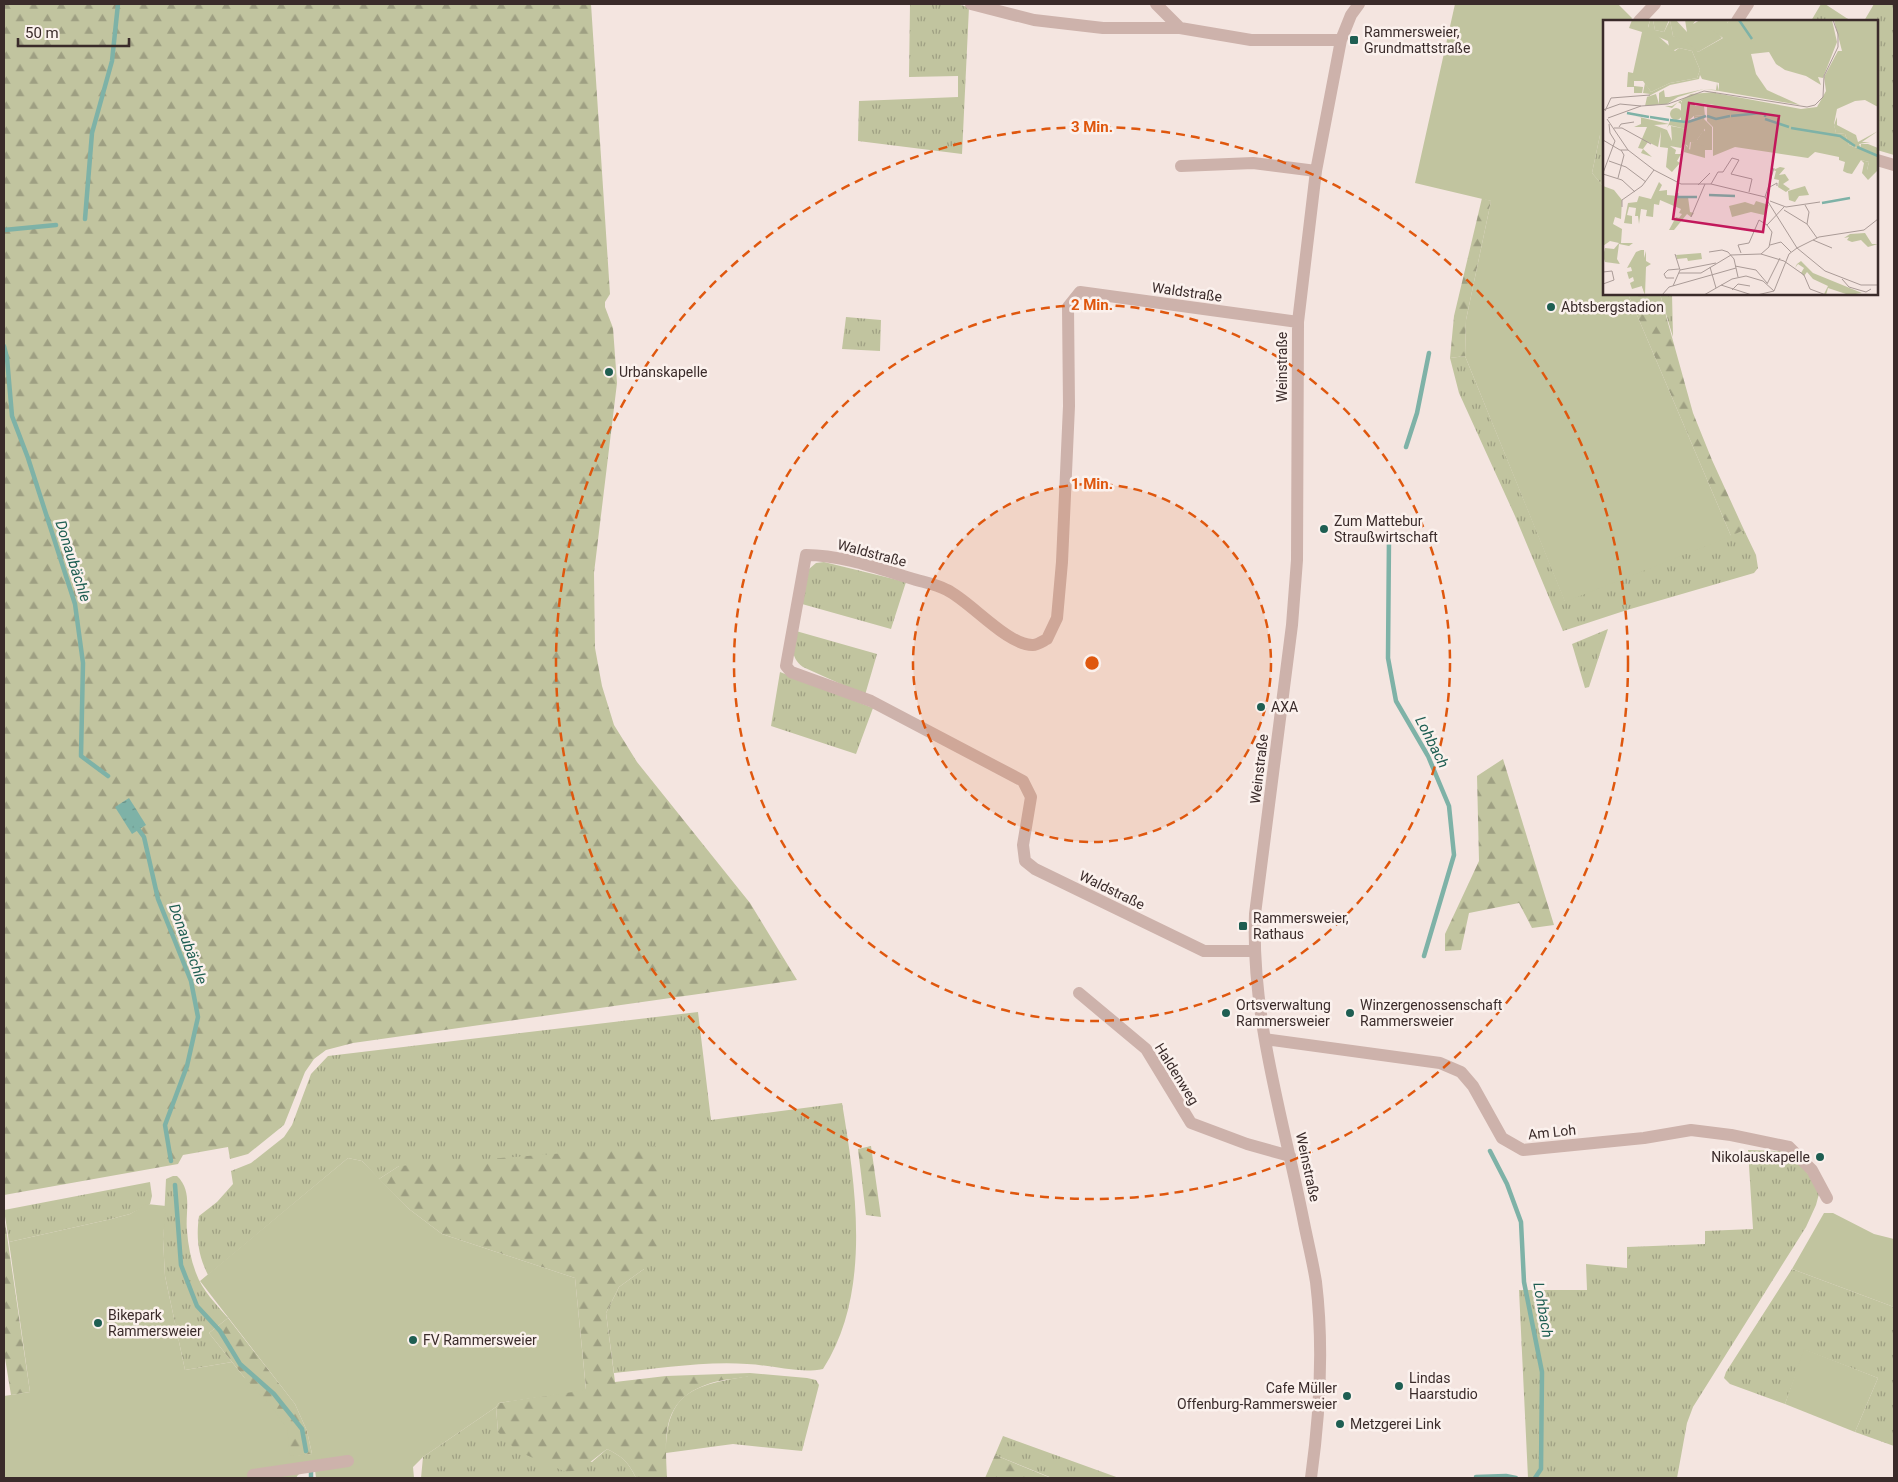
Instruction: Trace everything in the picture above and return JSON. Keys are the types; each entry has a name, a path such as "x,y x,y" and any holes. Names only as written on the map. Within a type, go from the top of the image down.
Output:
{"street":[{"path":"971,4 1034,20 1103,28 1180,28 1251,40 1342,40"},
{"path":"1156,4 1180,28"},
{"name":"Weinstraße","path":"1311,1478 1319,1402 1321,1337 1316,1281 1259,1009 1254,951 1255,914 1292,625 1296,560 1298,322 1316,171 1342,40 1352,15 1359,4"},
{"path":"1640,20 1655,4"},
{"path":"1738,20 1748,4"},
{"path":"1878,160 1894,165"},
{"path":"1182,166 1252,163 1316,171"},
{"name":"Waldstraße","path":"1254,951 1204,951 1035,869 1026,861 1023,845 1031,797 1024,781 871,701 791,672 786,666 806,556 821,555 871,566 946,589 964,600 990,623 1017,640 1033,645 1047,639 1056,618 1062,562 1069,406 1068,307 1080,292 1298,322"},
{"name":"Haldenweg","path":"1079,993 1146,1050 1190,1123 1247,1144 1290,1156"},
{"name":"Am Loh","path":"1265,1039 1440,1063 1461,1072 1473,1086 1502,1138 1523,1150 1644,1138 1691,1130 1789,1147 1812,1170 1826,1198"},
{"path":"252,1474 348,1461"}],"green space":[{"path":"4,4 591,4 610,294 605,302 605,307 613,328 617,383 594,573 595,648 602,686 614,725 637,762 750,903 797,980 353,1043 326,1050 314,1059 305,1072 284,1125 248,1154 230,1159 228,1147 183,1155 178,1164 4,1195"},
{"path":"910,4 956,4 969,7 962,154 858,141 859,101 958,97 958,76 909,77"},
{"name":"Abtsbergstadion","path":"1455,4 1618,4 1632,18 1631,20 1603,20 1603,135 1600,135 1592,173 1603,186 1603,295 1628,295 1731,536 1565,602 1465,356 1466,320 1491,201 1415,183"},
{"path":"1821,4 1825,4 1849,20 1812,20"},
{"path":"1874,4 1894,4 1894,155 1878,150 1878,20 1865,20"},
{"path":"1600,135 1603,135 1603,186 1592,173"},
{"path":"1482,198 1491,201 1466,320 1465,356 1450,358 1454,316"},
{"path":"1628,295 1660,295 1693,413 1744,530 1731,536"},
{"path":"1660,295 1672,295 1673,337"},
{"path":"846,317 881,320 880,351 842,349"},
{"path":"1465,356 1565,601 1744,530 1756,555 1758,568 1754,573 1563,631 1515,516 1459,393 1450,358"},
{"path":"824,562 906,582 891,629 802,604 809,569 816,563"},
{"path":"1608,629 1589,687 1585,688 1572,644"},
{"path":"796,631 877,654 865,695 803,667 796,659 793,650"},
{"path":"780,672 873,708 856,754 771,726"},
{"path":"1503,759 1554,925 1532,928 1519,903 1469,913 1461,950 1445,951 1445,934 1479,861 1477,776"},
{"path":"698,1012 711,1120 842,1103 855,1204 854,1274 849,1307 838,1339 823,1369 785,1369 730,1363 614,1373 606,1313 619,1287 644,1269 399,1166 379,1179 362,1161 348,1158 208,1275 199,1246 199,1216 217,1202 233,1184 231,1171 251,1163 284,1137 292,1125 311,1074 328,1056"},
{"path":"656,1146 663,1249 644,1269 619,1287 606,1313 615,1382 666,1376 750,1373 750,1376 711,1383 683,1398 675,1408 667,1433 667,1478 636,1478 624,1460 607,1449 580,1470 566,1472 517,1451 498,1432 496,1407 499,1403 586,1389 575,1278 442,1234 409,1209 379,1179 399,1166"},
{"path":"871,1146 881,1217 866,1215 858,1149"},
{"path":"1748,1150 1783,1151 1795,1157 1820,1190 1816,1205 1806,1227 1693,1407 1687,1423 1677,1478 1528,1478 1519,1290 1587,1290 1586,1264 1627,1268 1627,1247 1705,1244 1705,1231 1753,1229"},
{"name":"FV Rammersweier","path":"348,1158 362,1161 409,1209 442,1234 575,1278 586,1390 499,1403 496,1407 423,1457 413,1467 414,1478 316,1478 315,1470 301,1472 296,1478 4,1478 4,1396 30,1392 9,1242 130,1214 147,1204 166,1206 163,1239 165,1276 185,1370 232,1362 270,1405 287,1428 290,1456 312,1454 307,1431 295,1404 200,1281"},
{"path":"177,1176 182,1182 187,1195 187,1236 196,1273 206,1291 228,1318 209,1333 232,1362 185,1370 165,1276 163,1239 166,1179"},
{"path":"150,1182 152,1196 150,1204 130,1214 9,1242 4,1210"},
{"path":"1824,1213 1833,1213 1874,1234 1894,1239 1894,1307 1792,1269"},
{"path":"4,1215 30,1392 11,1395 4,1352"},
{"path":"1792,1269 1894,1307 1894,1446 1855,1432 1878,1378 1805,1350 1785,1404 1730,1384 1724,1378"},
{"path":"228,1318 295,1404 307,1431 312,1454 290,1457 244,1377 209,1333"},
{"path":"1804,1349 1878,1378 1855,1432 1785,1404"},
{"path":"750,1373 816,1380 819,1385 802,1451 733,1444 666,1453 667,1432 678,1403 688,1394 699,1388 730,1379 749,1376"},
{"path":"496,1407 498,1432 592,1462 607,1449 624,1460 636,1478 421,1478 423,1457"},
{"path":"1003,1436 1119,1478 1052,1478 995,1455"},
{"path":"995,1455 1051,1478 985,1478"}],"water":[{"path":"129,798 146,825 132,834 115,807"}],"waterway":[{"name":"Donaubächle","path":"85,219 92,133 112,61 118,4"},
{"name":"Donaubächle","path":"4,230 56,225"},
{"name":"Donaubächle","path":"4,346 7,358 12,416 28,458 75,604 83,663 81,756 108,776"},
{"name":"Lohbach","path":"1406,447 1417,413 1429,353"},
{"name":"Lohbach","path":"1389,536 1388,658 1396,701 1428,756 1449,806 1454,855 1424,956"},
{"name":"Donaubächle","path":"136,826 144,837 158,899 191,981 198,1017 187,1066 165,1125 171,1161"},
{"name":"Lohbach","path":"1490,1151 1507,1184 1521,1222 1524,1282 1542,1372 1541,1469 1535,1478"},
{"name":"Donaubächle","path":"175,1185 181,1265 197,1306 220,1331 240,1364 274,1394 302,1429 306,1451"},
{"name":"Donaubächle","path":"311,1472 311,1478"},
{"name":"Lohbach","path":"1476,1477 1506,1476 1516,1478"}],"place":[{"name":"Rammersweier, Grundmattstraße","path":"1354,40"},
{"name":"Abtsbergstadion","path":"1551,307"},
{"name":"Urbanskapelle","path":"609,372"},
{"name":"Zum Mattebur Straußwirtschaft","path":"1324,529"},
{"name":"AXA","path":"1261,707"},
{"name":"Rammersweier, Rathaus","path":"1243,926"},
{"name":"Ortsverwaltung Rammersweier","path":"1226,1013"},
{"name":"Winzergenossenschaft Rammersweier","path":"1350,1013"},
{"name":"Nikolauskapelle","path":"1820,1157"},
{"name":"Bikepark Rammersweier","path":"98,1323"},
{"name":"FV Rammersweier","path":"413,1340"},
{"name":"Lindas Haarstudio","path":"1399,1386"},
{"name":"Cafe Müller Offenburg-Rammersweier","path":"1347,1396"},
{"name":"Metzgerei Link","path":"1340,1424"}]}
